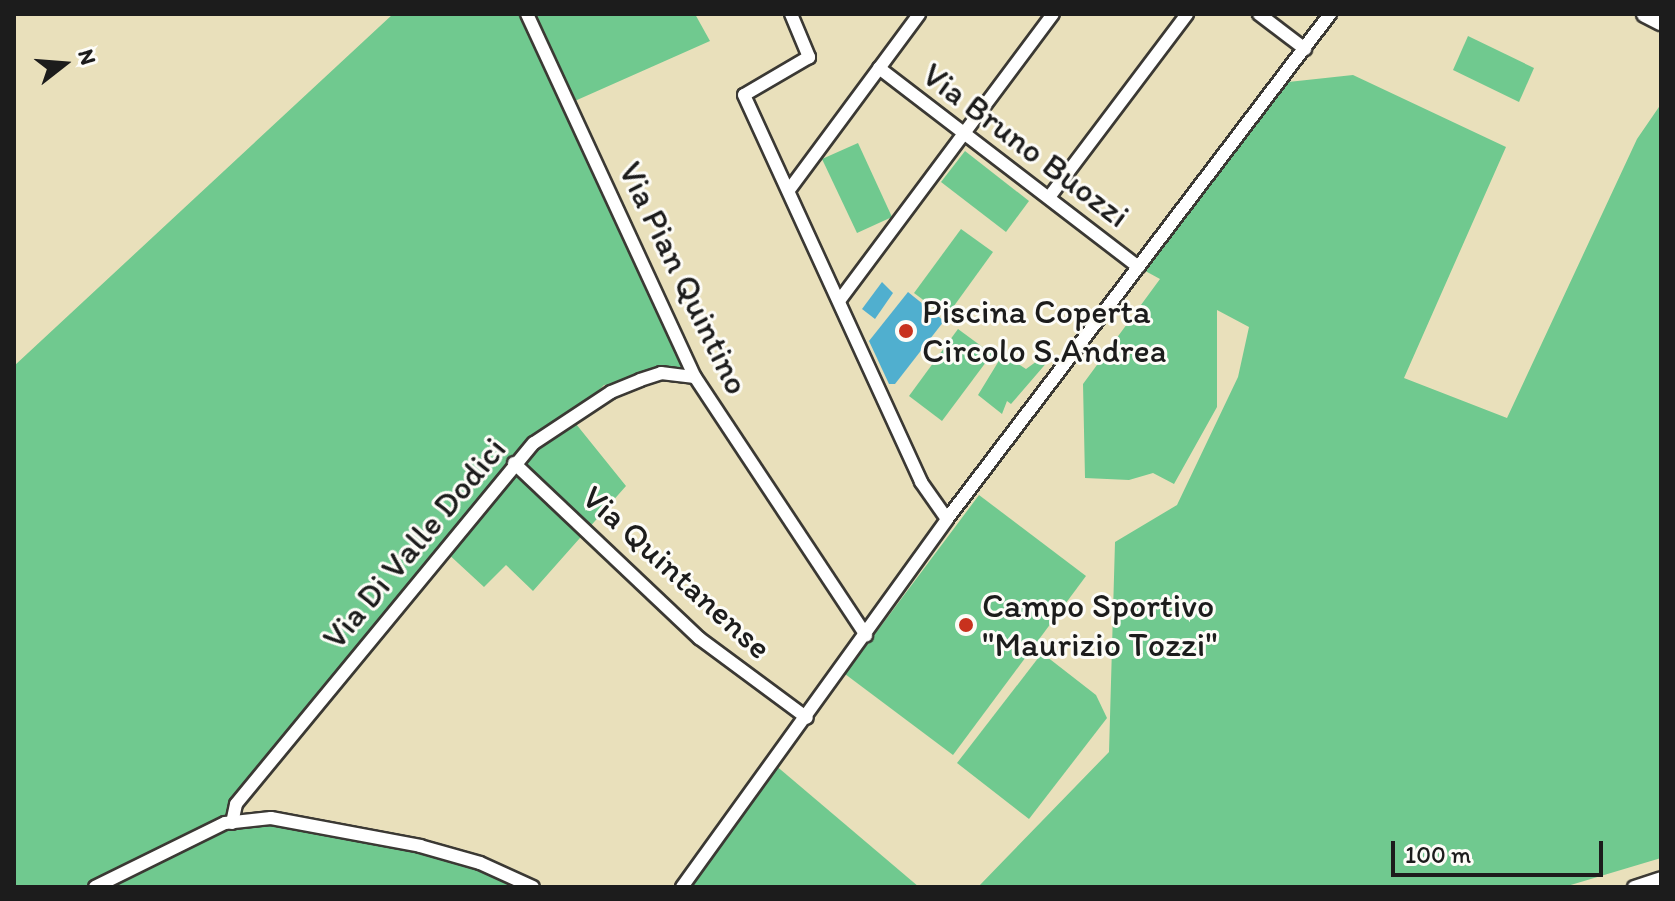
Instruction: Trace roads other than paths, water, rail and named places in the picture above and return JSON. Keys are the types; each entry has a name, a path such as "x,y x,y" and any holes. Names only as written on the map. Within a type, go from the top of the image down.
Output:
{"street":[{"name":"Via Pian Quintino","path":"527,14 695,377 866,635"},
{"path":"791,14 809,57 744,95 921,482 947,519"},
{"path":"789,190 919,14"},
{"path":"839,301 1053,14"},
{"path":"1050,196 1187,14"},
{"path":"1259,14 1305,49"},
{"path":"682,887 807,718 947,519 1330,14"},
{"path":"1645,14 1661,22"},
{"name":"Via Bruno Buozzi","path":"879,68 963,134 1050,196 1138,267"},
{"name":"Via Di Valle Dodici","path":"232,823 236,804 514,463 534,443 611,392 661,373 695,377"},
{"name":"Via Quintanense","path":"514,463 699,638 807,718"},
{"path":"95,887 164,849 232,823 271,818 335,827 480,863 533,887"},
{"path":"1634,887 1661,878"}],"water":[{"path":"882,282 893,293 875,319 862,309"},
{"name":"Piscina Coperta Circolo S.Andrea","path":"908,292 944,321 895,384 889,384 869,341"}],"place":[{"name":"Piscina Coperta Circolo S.Andrea","path":"906,331"},
{"name":"Campo Sportivo \"Maurizio Tozzi\"","path":"966,625"}]}
